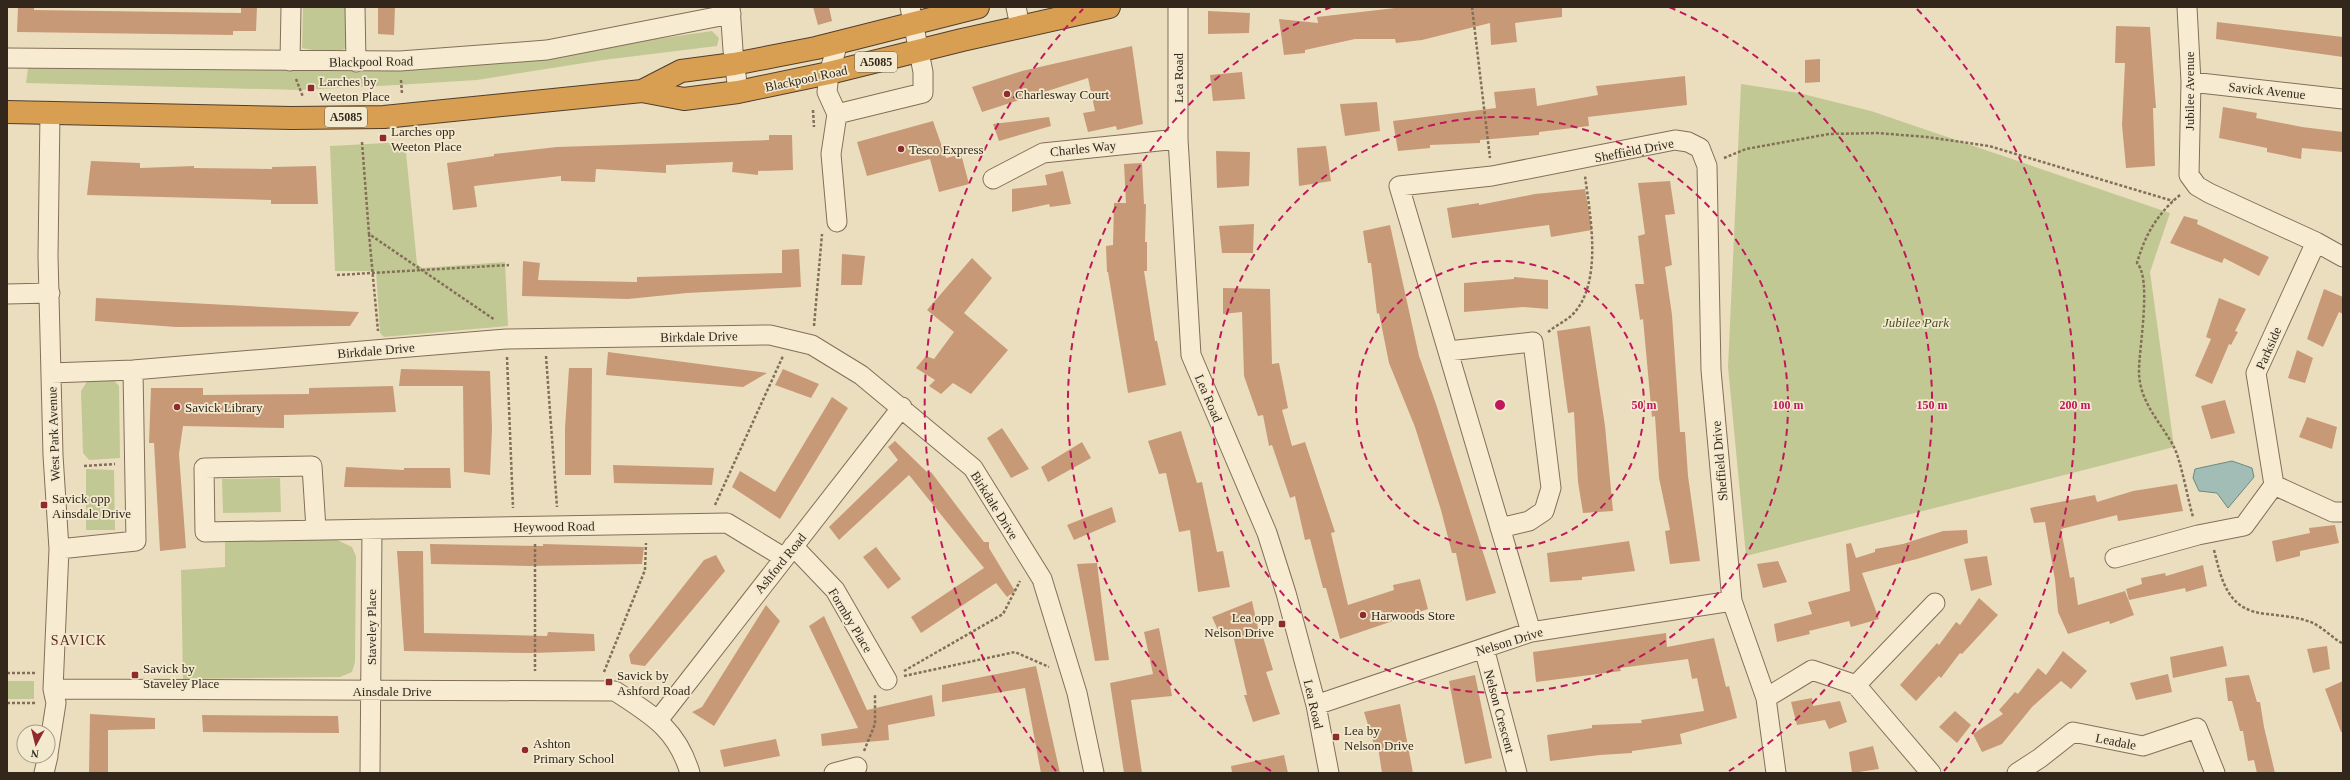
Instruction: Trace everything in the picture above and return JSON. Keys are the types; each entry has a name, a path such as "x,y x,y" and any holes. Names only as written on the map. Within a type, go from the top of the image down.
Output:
{"highway":[{"name":"Blackpool Road","path":"642,91 681,71 734,64 838,42 911,16 978,7"},
{"name":"Blackpool Road","path":"7,112 292,118 384,117 642,91 684,99 738,92 919,52 1018,17 1109,7"}],"street":[{"path":"290,61 291,7"},
{"path":"355,7 356,62"},
{"name":"Lea Road","path":"1178,7 1178,138 1191,355 1267,533 1286,593 1316,705 1329,773"},
{"name":"Jubilee Avenue","path":"2187,7 2191,82 2193,180"},
{"path":"730,10 734,64 738,92"},
{"name":"Blackpool Road","path":"7,58 356,62 400,61 546,50 730,10"},
{"path":"837,114 923,93 919,52 911,16"},
{"path":"837,222 831,154 837,114 827,92 829,73 838,42"},
{"name":"Savick Avenue","path":"2191,82 2343,98"},
{"name":"West Park Avenue","path":"50,112 51,373 59,549 54,688 51,724"},
{"name":"Charles Way","path":"993,179 1043,153 1178,138"},
{"name":"Sheffield Drive","path":"1532,632 1399,186 1492,176 1583,160 1675,140 1688,142 1700,148 1707,166 1711,370 1732,601 1766,698 1776,773"},
{"path":"2193,180 2343,257"},
{"name":"Parkside","path":"2274,485 2256,373 2316,242"},
{"path":"7,294 50,293"},
{"name":"Birkdale Drive","path":"51,373 133,370 506,339 770,335 812,345 861,375 902,407 973,468 1042,579 1073,679 1094,773"},
{"path":"1448,351 1534,342 1551,488 1544,511 1529,521 1500,528"},
{"path":"59,549 136,541 133,370"},
{"name":"Ashford Road","path":"659,719 788,551 902,407"},
{"name":"Heywood Road","path":"316,529 312,466 204,468 206,532 727,523 788,551"},
{"path":"2115,558 2204,534 2244,526 2274,485 2333,512 2343,512"},
{"name":"Staveley Place","path":"370,773 372,529"},
{"name":"Formby Place","path":"788,551 835,590 887,680"},
{"name":"Nelson Drive","path":"1316,705 1532,632 1732,601"},
{"path":"1856,685 1936,603"},
{"name":"Nelson Crescent","path":"1484,648 1517,773"},
{"path":"1766,698 1812,670 1856,685 1931,773"},
{"name":"Ainsdale Drive","path":"54,688 536,692 615,691 659,719 684,754 690,773"},
{"name":"Leadale","path":"2017,773 2042,766 2073,732 2143,746 2198,728 2215,773"},
{"path":"834,773 858,767"}],"path":[{"path":"1472,7 1492,176"},
{"path":"1707,166 1746,149 1790,140 1830,134 1877,133 1927,137 1989,146 2173,201"},
{"path":"362,142 379,349"},
{"path":"1534,342 1572,315 1584,295 1594,252 1583,160"},
{"path":"2193,180 2153,223 2143,242 2137,263 2142,269 2144,287 2139,371 2141,392 2151,414 2174,447 2223,585 2233,599 2244,608 2262,614 2288,616 2313,623 2343,644"},
{"path":"369,234 502,324 505,330 514,526"},
{"path":"337,275 509,265"},
{"path":"544,338 559,525"},
{"path":"706,523 791,340"},
{"path":"84,466 121,464"},
{"path":"596,691 644,570 646,524"},
{"path":"534,526 536,692"},
{"path":"858,767 875,724 875,688 1003,614 1031,562"},
{"path":"887,680 1016,652 1073,679"},
{"path":"7,673 54,688"},
{"path":"7,703 54,688"}],"green space":[{"path":"303,7 347,7 348,48 337,51 319,51 302,48"},
{"path":"712,31 719,38 717,46 603,60 477,80 300,90 26,83 28,68 305,70 369,68 536,56"},
{"name":"Jubilee Park","path":"1741,84 1799,93 1871,111 2170,213 2150,272 2174,447 1746,556 1728,367"},
{"path":"405,142 417,264 422,268 505,262 508,326 384,337 380,333 376,271 335,271 330,146"},
{"path":"112,378 119,386 120,458 89,460 83,453 81,391 88,380"},
{"path":"86,469 114,470 115,530 86,530"},
{"path":"280,478 281,512 223,513 222,479"},
{"path":"335,539 352,547 356,556 355,662 352,672 340,677 183,679 181,570 225,567 225,540"},
{"path":"7,681 34,681 34,699 7,699"}],"water":[{"path":"2232,461 2252,468 2254,477 2228,508 2217,493 2199,491 2193,478 2195,469"}],"building":[{"path":"18,7 34,7 34,10 241,13 241,7 257,7 256,31 233,31 233,35 17,32"},
{"path":"378,7 395,7 394,35 378,34"},
{"path":"813,7 829,7 832,21 818,25"},
{"path":"1404,7 1562,7 1562,17 1515,23 1517,42 1491,45 1490,23 1422,40 1396,43 1395,39 1355,39 1305,50 1305,53 1284,55 1279,19 1318,23 1317,17"},
{"path":"1208,11 1250,13 1249,33 1208,34"},
{"path":"2217,22 2343,37 2343,57 2216,39"},
{"path":"2116,26 2150,27 2156,108 2153,108 2155,166 2126,168 2122,125 2125,63 2115,63"},
{"name":"Charlesway Court","path":"1132,46 1143,124 1117,130 1116,126 1088,132 1083,113 1095,111 1088,78 982,112 972,87 1022,71"},
{"path":"1820,59 1820,82 1805,83 1805,60"},
{"path":"1242,72 1245,99 1213,101 1210,75"},
{"path":"1685,76 1687,105 1588,117 1589,126 1539,132 1539,135 1480,140 1480,143 1430,145 1430,148 1398,151 1393,121 1496,108 1494,92 1535,88 1537,106 1598,95 1596,86"},
{"path":"1377,102 1380,131 1345,136 1340,104"},
{"path":"2223,107 2257,113 2256,118 2302,127 2343,132 2343,152 2302,148 2301,159 2267,152 2267,148 2219,138"},
{"path":"1049,117 1051,126 999,141 993,124"},
{"name":"Tesco Express","path":"933,121 946,158 961,154 969,184 939,192 930,159 867,176 857,142"},
{"path":"769,135 792,135 793,170 758,171 758,175 732,172 733,162 666,165 666,173 596,169 595,182 561,181 561,176 474,186 477,207 453,210 447,163 494,156 494,154 557,147 769,140"},
{"path":"1326,146 1331,181 1299,186 1297,148"},
{"path":"1216,151 1250,152 1249,186 1217,188"},
{"path":"91,161 140,163 140,168 194,166 194,168 272,169 272,167 316,166 318,204 271,204 271,200 87,195"},
{"path":"1142,163 1144,204 1146,204 1145,242 1147,242 1147,271 1144,271 1155,341 1157,341 1166,385 1128,393 1107,272 1106,246 1113,245 1114,203 1126,203 1124,164"},
{"path":"1063,171 1071,204 1050,207 1049,204 1012,212 1012,189 1047,185 1045,175"},
{"path":"1670,181 1675,214 1665,215 1672,265 1665,267 1672,315 1680,432 1685,432 1688,476 1700,561 1670,564 1665,531 1670,530 1659,478 1655,416 1652,417 1643,319 1640,320 1635,284 1644,284 1638,236 1645,234 1638,183"},
{"path":"1585,189 1592,230 1551,237 1549,225 1452,238 1447,208 1479,203 1479,205 1535,194"},
{"path":"2184,216 2198,220 2197,224 2269,257 2259,276 2224,258 2222,263 2170,243"},
{"path":"1254,224 1253,253 1222,253 1219,226"},
{"path":"1390,225 1419,356 1436,404 1496,593 1466,601 1456,553 1452,553 1441,510 1415,427 1389,363 1379,313 1377,314 1371,263 1368,263 1363,231"},
{"path":"799,249 801,287 687,293 628,299 522,296 523,261 540,263 538,280 637,282 637,277 782,273 782,250"},
{"path":"842,254 865,256 862,285 841,285"},
{"path":"972,258 992,278 964,313 1008,350 971,394 953,383 941,394 929,386 935,380 916,368 926,356 934,359 954,332 927,310"},
{"path":"1514,277 1548,280 1548,309 1523,307 1464,312 1464,283 1514,279"},
{"path":"1223,288 1270,289 1272,364 1279,363 1288,408 1282,410 1292,446 1305,442 1335,532 1331,533 1348,605 1394,590 1393,585 1420,579 1428,609 1340,639 1326,588 1323,588 1310,539 1305,540 1295,496 1290,498 1272,445 1269,446 1263,415 1258,416 1244,376 1242,312 1223,314"},
{"path":"2324,289 2343,297 2343,314 2339,312 2323,347 2307,339"},
{"path":"96,298 359,312 350,326 176,327 95,321"},
{"path":"2219,298 2246,309 2235,331 2238,332 2231,345 2229,344 2212,384 2195,376 2211,339 2206,337"},
{"path":"1590,326 1605,426 1613,511 1583,513 1578,482 1574,412 1568,413 1557,331"},
{"path":"2297,350 2313,358 2305,383 2288,378"},
{"path":"608,352 767,373 743,387 606,375"},
{"path":"569,368 592,368 591,475 565,475 565,428"},
{"path":"401,369 490,371 492,429 490,475 464,472 463,386 399,386"},
{"path":"783,369 819,384 811,398 775,385"},
{"path":"393,386 396,412 284,415 284,428 183,426 179,454 186,548 160,551 154,443 149,443 151,388 203,388 203,395 309,394 309,388"},
{"path":"832,397 848,408 780,519 732,487 740,471 775,492"},
{"path":"2225,400 2235,433 2211,439 2201,406"},
{"path":"2307,417 2337,427 2332,449 2299,437"},
{"path":"1002,428 1029,469 1011,478 987,438"},
{"path":"1181,431 1197,483 1202,482 1217,552 1223,551 1230,587 1198,592 1190,530 1179,532 1166,473 1159,474 1148,441"},
{"path":"895,441 928,473 931,472 984,542 989,542 989,548 1015,591 1007,597 996,583 921,633 911,617 984,568 909,475 839,540 829,527 898,460 888,447"},
{"path":"1082,442 1091,458 1048,482 1041,467"},
{"path":"613,465 714,468 712,485 614,483"},
{"path":"346,467 404,470 404,468 450,468 451,488 344,487"},
{"path":"2177,484 2183,511 2118,521 2117,515 2061,529 2070,578 2074,577 2078,605 2125,591 2134,615 2110,624 2109,621 2068,634 2058,612 2055,580 2045,522 2034,523 2030,508 2095,495 2097,502 2133,491"},
{"path":"1112,507 1116,522 1074,540 1067,525"},
{"path":"2335,525 2339,543 2300,551 2300,556 2276,562 2272,541 2310,533 2309,528"},
{"path":"1967,530 1968,543 1917,559 1862,573 1879,619 1851,627 1849,621 1809,631 1810,634 1777,642 1774,624 1812,614 1808,602 1850,591 1846,544 1851,543 1856,558 1875,552 1875,549 1903,544 1943,531"},
{"path":"1629,541 1635,571 1582,577 1582,580 1550,582 1547,553"},
{"path":"430,544 543,546 543,544 644,547 642,564 529,566 431,564"},
{"path":"876,547 901,579 888,589 863,557"},
{"path":"397,551 423,551 424,633 547,636 548,632 594,634 595,651 531,653 404,651"},
{"path":"716,555 725,571 645,666 631,664 629,655 704,560"},
{"path":"1987,556 1992,585 1971,591 1964,559"},
{"path":"1778,561 1787,582 1763,588 1757,564"},
{"path":"1097,563 1109,660 1095,661 1077,564"},
{"path":"2203,565 2207,586 2186,592 2185,588 2129,600 2126,589 2142,584 2141,578 2165,573 2166,576"},
{"path":"1979,598 1998,615 1962,654 1960,653 1941,678 1939,676 1916,701 1900,685 1937,643 1939,645 1956,622 1960,625"},
{"path":"1252,601 1260,637 1263,637 1273,670 1266,672 1280,714 1253,722 1244,695 1247,695 1233,635 1222,639 1212,617"},
{"path":"766,605 780,621 714,726 692,712 702,707"},
{"path":"824,616 867,710 932,695 935,716 888,725 889,740 822,746 821,734 858,728 809,626"},
{"path":"1159,628 1172,696 1131,700 1142,773 1124,773 1110,683 1153,674 1144,632"},
{"path":"1666,633 1667,647 1714,638 1726,687 1729,686 1737,718 1680,734 1682,744 1632,751 1632,753 1550,761 1547,735 1592,728 1592,725 1642,723 1641,720 1704,711 1697,678 1692,679 1688,659 1620,668 1621,671 1536,682 1533,652"},
{"path":"2223,646 2227,666 2173,678 2170,657"},
{"path":"2327,646 2330,669 2313,673 2307,649"},
{"path":"2063,651 2087,671 2071,689 2061,681 2032,707 2002,744 1982,752 1973,734 2003,714 1999,710 2015,692 2018,694 2038,668 2046,675"},
{"path":"1036,666 1060,773 1041,773 1025,688 942,702 942,685"},
{"path":"2168,674 2172,692 2136,700 2130,683"},
{"path":"1475,675 1492,758 1465,764 1449,681"},
{"path":"2249,675 2257,702 2260,702 2264,727 2275,773 2257,773 2254,760 2248,761 2243,731 2240,731 2232,701 2228,701 2225,678"},
{"path":"2343,681 2343,732 2341,732 2325,689"},
{"path":"1812,698 1813,706 1840,701 1847,722 1829,729 1825,720 1797,725 1791,702"},
{"path":"1400,704 1413,773 1382,773 1378,747 1375,748 1364,712"},
{"path":"1955,711 1971,725 1957,743 1939,727"},
{"path":"90,714 155,718 155,729 108,730 108,773 89,773"},
{"path":"202,715 338,716 339,733 203,732"},
{"path":"776,739 780,756 724,767 720,750"},
{"path":"1873,746 1879,769 1852,773 1849,752"},
{"path":"1284,755 1288,773 1232,773 1231,766"}],"place":[{"name":"Larches by Weeton Place","path":"311,88"},
{"name":"Charlesway Court","path":"1007,94"},
{"name":"Larches opp Weeton Place","path":"383,138"},
{"name":"Tesco Express","path":"901,149"},
{"name":"Savick Library","path":"177,407"},
{"name":"Savick opp Ainsdale Drive","path":"44,505"},
{"name":"Harwoods Store","path":"1363,615"},
{"name":"Lea opp Nelson Drive","path":"1282,624"},
{"name":"Savick by Staveley Place","path":"135,675"},
{"name":"Savick by Ashford Road","path":"609,682"},
{"name":"Lea by Nelson Drive","path":"1336,737"},
{"name":"Ashton Primary School","path":"525,750"}],"district":[{"name":"SAVICK","path":"79,640"}]}
